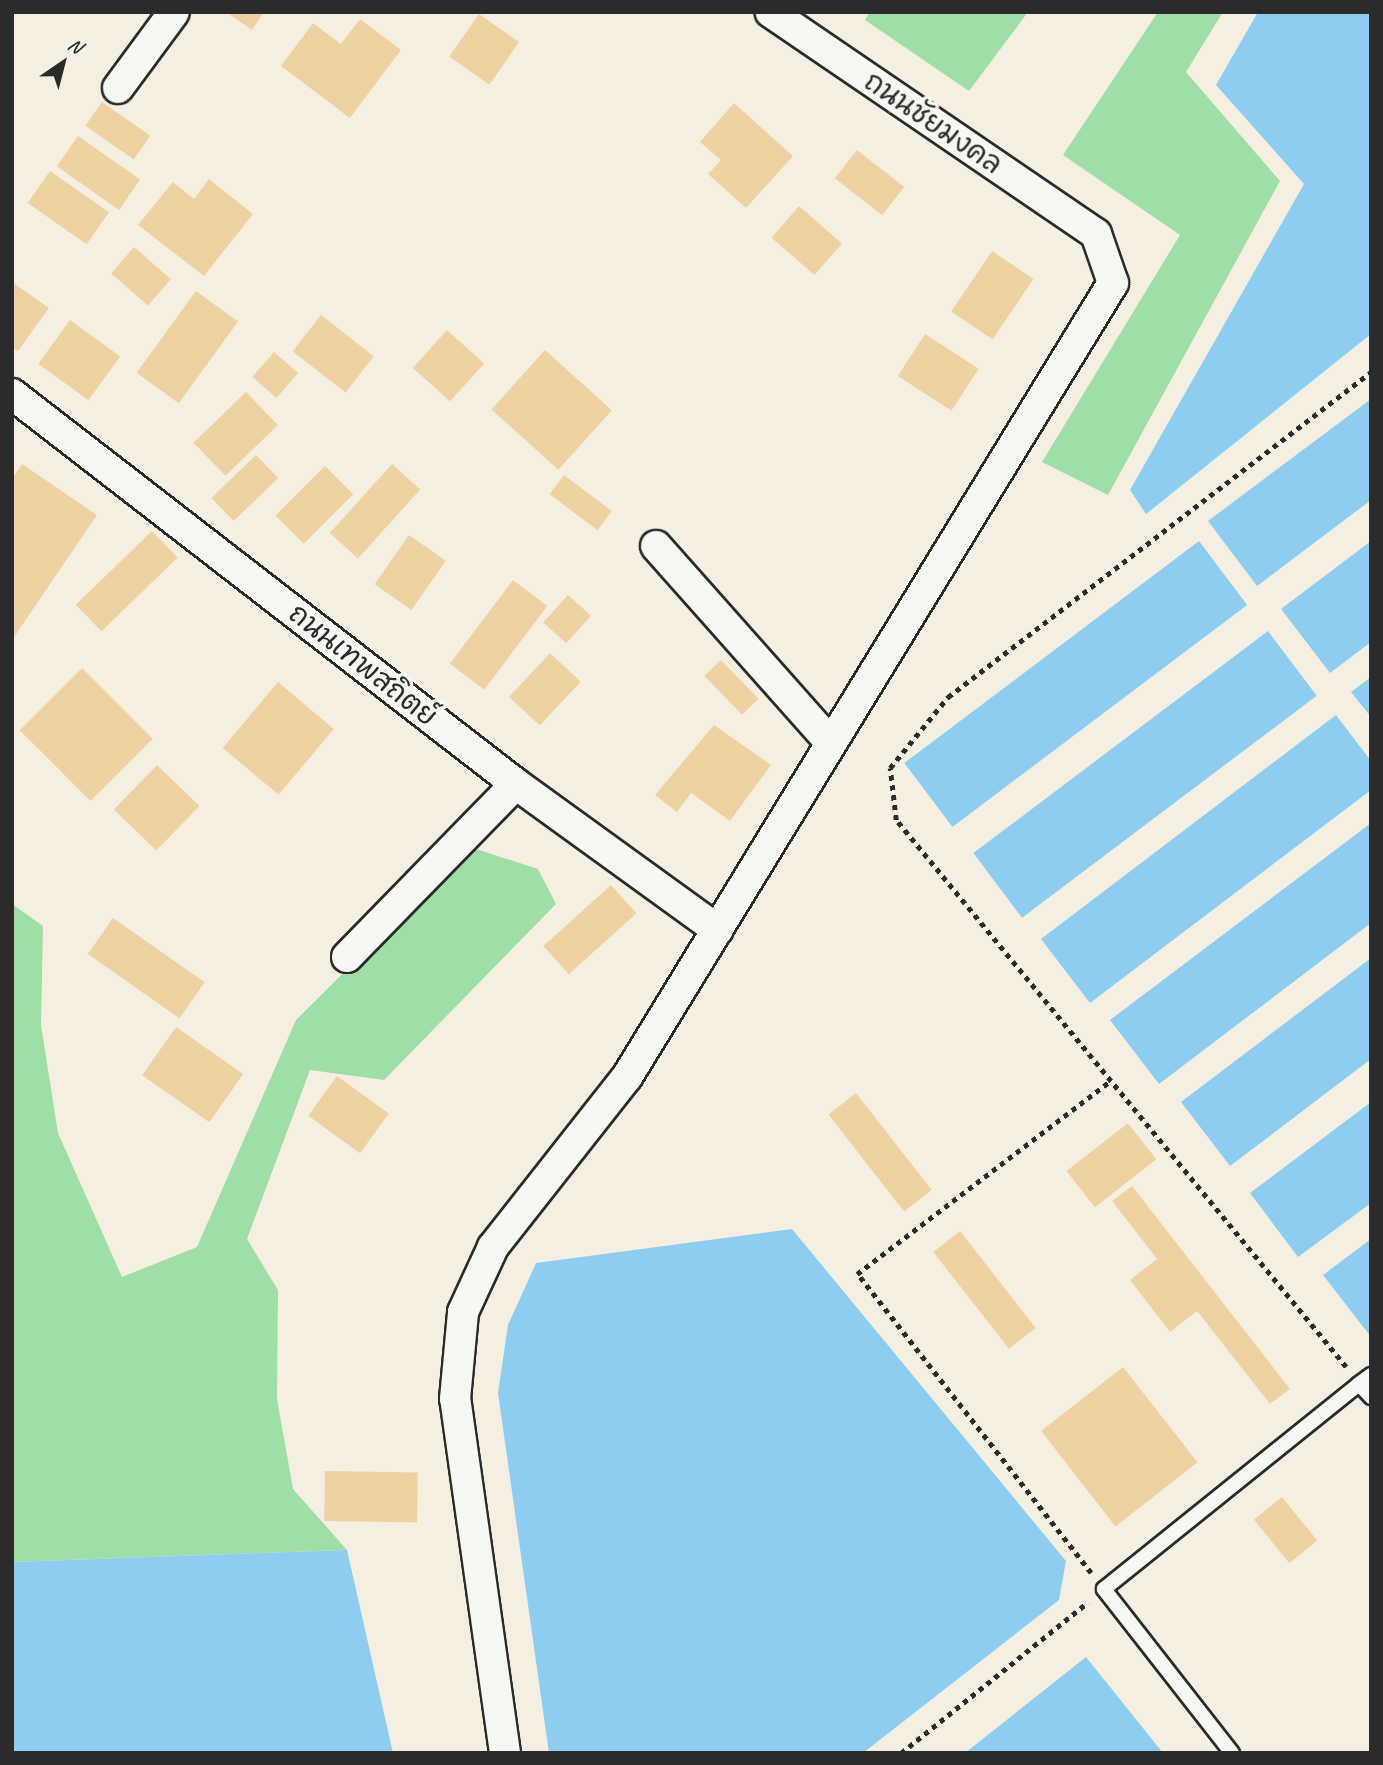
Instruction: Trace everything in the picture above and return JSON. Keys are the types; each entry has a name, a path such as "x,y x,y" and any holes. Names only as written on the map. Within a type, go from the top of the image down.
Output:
{"street":[{"path":"118,88 174,12"},
{"name":"ถนนชัยมงคล","path":"771,12 1096,233 1113,283 830,742"},
{"name":"ถนนเทพสถิตย์","path":"12,394 516,784 718,930"},
{"path":"505,1753 455,1399 463,1312 493,1247 627,1077 830,742 656,546"},
{"path":"347,957 516,784"}],"lane":[{"path":"1232,1753 1104,1590 1365,1380 1371,1397"}],"path":[{"path":"1365,1380 1110,1081 896,820 890,768 948,697 1371,372"},
{"path":"901,1753 1104,1590 857,1274 1110,1081"}],"green space":[{"path":"870,12 1028,12 969,91 865,20"},
{"path":"1158,12 1223,12 1186,72 1280,181 1108,495 1042,462 1180,235 1063,155"},
{"path":"470,847 538,869 556,904 384,1080 310,1070 247,1239 278,1290 277,1399 293,1489 347,1550 12,1562 12,904 43,926 41,1025 58,1133 122,1277 197,1247 296,1020"}],"water":[{"path":"1258,12 1371,12 1371,334 1146,514 1130,490 1304,184 1216,85"},
{"path":"1371,399 1371,500 1257,586 1208,521"},
{"path":"1199,541 1247,605 952,827 904,763"},
{"path":"1371,541 1371,642 1330,673 1281,609"},
{"path":"1268,631 1317,696 1022,918 973,853"},
{"path":"1371,677 1371,717 1351,692"},
{"path":"1336,715 1371,761 1371,790 1090,1003 1041,939"},
{"path":"1371,823 1371,923 1159,1084 1110,1020"},
{"path":"1371,958 1371,1059 1230,1166 1181,1102"},
{"path":"1371,1102 1371,1203 1298,1257 1250,1193"},
{"path":"792,1229 1066,1561 1059,1600 863,1753 549,1753 498,1393 508,1325 536,1263"},
{"path":"1371,1239 1371,1337 1323,1275"},
{"path":"347,1550 393,1753 12,1753 12,1562"},
{"path":"1086,1657 1163,1753 965,1753"}],"building":[{"path":"226,12 264,12 252,30"},
{"path":"479,14 519,42 489,85 449,57"},
{"path":"360,19 401,50 350,118 281,66 313,23 341,44"},
{"path":"102,102 150,136 134,160 85,126"},
{"path":"734,103 793,156 746,208 708,174 721,160 700,142"},
{"path":"78,136 140,180 119,210 57,166"},
{"path":"857,150 904,187 882,215 835,178"},
{"path":"50,171 109,212 87,244 28,203"},
{"path":"209,179 253,214 204,276 138,225 173,182 194,199"},
{"path":"799,206 842,243 814,275 771,238"},
{"path":"134,247 171,279 148,306 111,273"},
{"path":"992,251 1033,279 993,339 951,312"},
{"path":"12,282 49,308 18,351 12,347"},
{"path":"196,291 238,322 179,403 137,373"},
{"path":"321,315 374,356 345,392 293,351"},
{"path":"70,320 120,356 88,400 38,364"},
{"path":"447,330 484,363 450,401 413,368"},
{"path":"925,334 979,369 951,411 898,376"},
{"path":"545,350 612,410 558,470 491,409"},
{"path":"274,352 298,373 277,398 252,377"},
{"path":"246,392 278,425 225,476 193,443"},
{"path":"256,455 278,478 234,521 211,498"},
{"path":"22,464 97,515 12,640 12,479"},
{"path":"392,464 420,489 358,559 330,533"},
{"path":"325,466 353,494 304,544 276,515"},
{"path":"564,475 612,511 597,530 550,494"},
{"path":"152,531 178,558 101,631 76,605"},
{"path":"409,535 446,561 411,610 375,584"},
{"path":"513,580 547,606 484,690 450,664"},
{"path":"568,595 591,616 566,643 543,622"},
{"path":"550,653 581,682 540,726 509,697"},
{"path":"721,660 759,699 742,715 704,676"},
{"path":"82,668 153,739 90,801 20,730"},
{"path":"278,682 334,729 279,795 223,748"},
{"path":"714,725 771,765 730,821 691,793 677,812 655,795"},
{"path":"157,765 199,806 156,851 114,810"},
{"path":"611,885 636,913 569,974 543,946"},
{"path":"113,918 205,982 180,1018 88,954"},
{"path":"176,1027 243,1074 209,1122 142,1075"},
{"path":"337,1076 389,1114 360,1153 308,1116"},
{"path":"856,1093 932,1190 904,1211 828,1115"},
{"path":"1128,1123 1156,1159 1095,1207 1067,1171"},
{"path":"1132,1186 1290,1389 1270,1404 1197,1311 1170,1332 1130,1280 1157,1259 1112,1201"},
{"path":"960,1231 1036,1328 1009,1349 933,1252"},
{"path":"1123,1367 1197,1462 1116,1526 1041,1431"},
{"path":"325,1471 418,1473 417,1523 324,1521"},
{"path":"1282,1497 1317,1541 1289,1563 1254,1520"}]}
